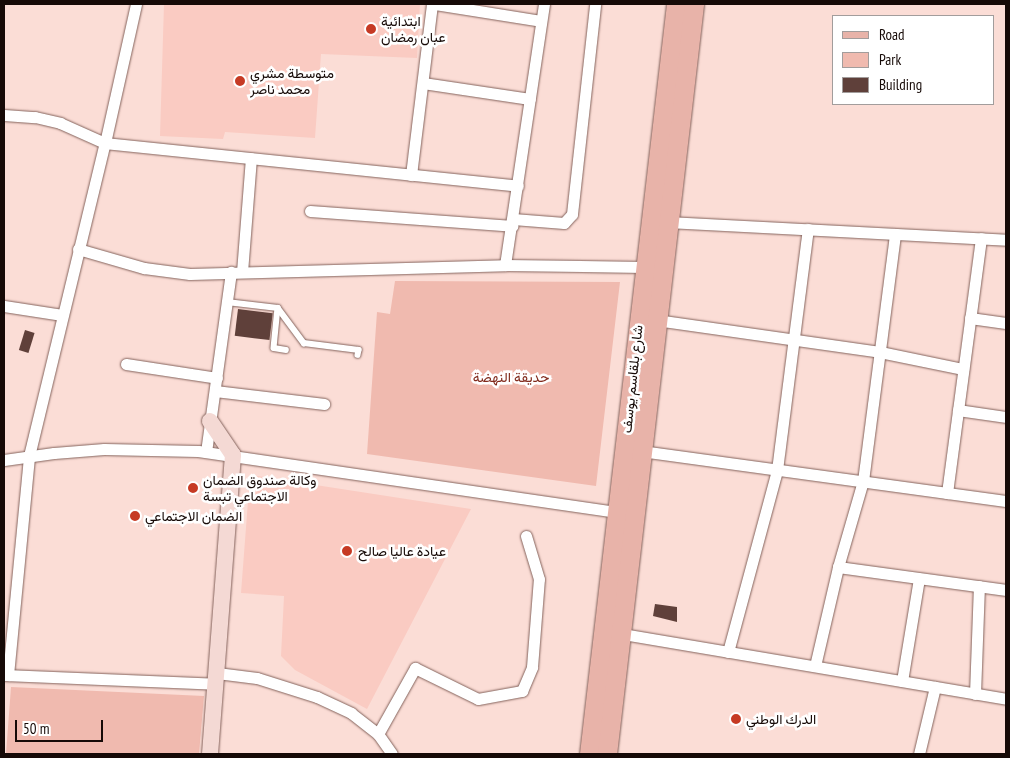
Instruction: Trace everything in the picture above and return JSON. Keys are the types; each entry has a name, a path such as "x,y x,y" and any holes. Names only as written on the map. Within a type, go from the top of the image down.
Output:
{"main road":[{"name":"شارع بلقاسم يوسف","path":"589,754 676,4"},
{"name":"شارع بلقاسم يوسف","path":"608,754 623,634 656,320 694,4"}],"street":[{"path":"136,4 29,456 6,675 257,678 317,697 351,713 378,734 392,754"},
{"path":"411,175 434,4 541,21"},
{"path":"505,265 544,4"},
{"path":"310,211 512,223 564,223 572,214 595,4"},
{"path":"423,83 530,99"},
{"path":"4,115 35,117 60,123 104,143 518,186"},
{"path":"206,452 227,302 237,272 251,158"},
{"path":"668,222 1006,240"},
{"path":"728,652 777,470 792,338 808,229"},
{"path":"815,666 838,567 863,481 895,234"},
{"path":"947,493 981,238"},
{"path":"78,249 144,268 168,272 505,265 644,267"},
{"path":"4,306 62,315"},
{"path":"970,318 1006,324"},
{"path":"656,320 880,352 963,369"},
{"path":"126,364 216,378"},
{"path":"214,391 324,404"},
{"path":"958,410 1006,417"},
{"path":"210,421 233,455 210,754"},
{"path":"4,460 113,449 206,452 617,512"},
{"path":"641,451 1006,501"},
{"path":"378,734 415,668 478,699 522,691 532,667 539,579 526,536"},
{"path":"838,567 1006,590"},
{"path":"902,681 919,578"},
{"path":"975,694 979,586"},
{"path":"623,634 1006,699"},
{"path":"919,754 936,687"}],"lane":[{"path":"227,302 278,308 304,344 359,350 358,356"},
{"path":"278,308 274,348 286,350"}],"shaded area":[{"name":"متوسطة مشري محمد ناصر","path":"164,4 420,4 417,58 321,54 315,138 225,132 223,139 160,136"},
{"name":"عيادة عاليا صالح","path":"250,475 471,509 367,709 295,670 281,656 284,596 241,593"}],"green space":[{"name":"حديقة النهضة","path":"395,281 620,282 596,486 367,454 377,312 390,314"},
{"path":"11,687 204,696 199,754 6,754"}],"building":[{"path":"238,309 273,313 269,340 235,336"},
{"path":"25,330 35,333 28,353 19,350"},
{"path":"655,604 677,607 677,622 653,616"}],"place":[{"name":"ابتدائية عبان رمضان","path":"371,29"},
{"name":"متوسطة مشري محمد ناصر","path":"240,81"},
{"name":"وكالة صندوق الضمان الاجتماعي تبسة","path":"193,488"},
{"name":"الضمان الاجتماعي","path":"135,516"},
{"name":"عيادة عاليا صالح","path":"347,551"},
{"name":"الدرك الوطني","path":"736,719"}]}
